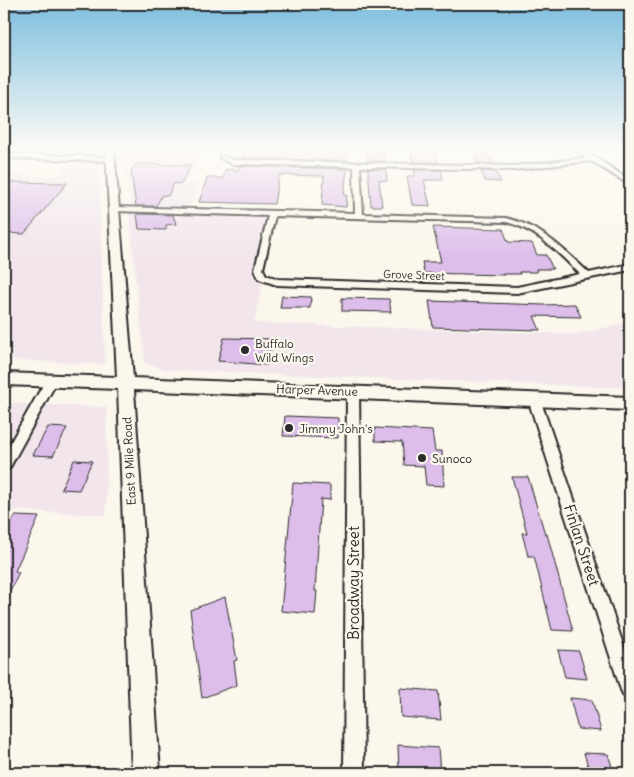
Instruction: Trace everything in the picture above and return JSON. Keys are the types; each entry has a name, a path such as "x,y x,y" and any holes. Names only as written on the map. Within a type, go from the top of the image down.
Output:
{"main road":[{"name":"East 9 Mile Road","path":"113,185 146,773"},
{"name":"Harper Avenue","path":"4,379 630,403"}],"street":[{"path":"358,185 359,215"},
{"path":"115,209 516,221 534,230 587,276"},
{"name":"Grove Street","path":"272,213 259,269 262,277 272,281 517,290 630,267"},
{"path":"4,465 51,382"},
{"name":"Broadway Street","path":"354,392 354,773"},
{"name":"Finlan Street","path":"534,399 630,690"}],"shaded area":[{"path":"4,185 99,185 105,364 4,360"},
{"path":"127,185 199,185 189,208 130,204"},
{"path":"129,213 276,217 254,323 578,334 630,322 630,388 167,370 145,363"},
{"path":"4,403 107,407 106,515 4,510"}],"building":[{"path":"4,185 65,185 24,234 4,233"},
{"path":"133,185 173,185 168,196 162,195 156,206 136,206"},
{"path":"205,185 277,185 274,204 199,202"},
{"path":"323,185 345,185 344,195 347,195 346,207 322,205"},
{"path":"369,185 380,185 382,206 371,206"},
{"path":"409,185 425,185 430,206 412,205"},
{"path":"137,214 173,215 176,224 166,225 166,230 139,229"},
{"path":"433,227 503,229 508,242 532,243 537,255 546,255 553,269 536,269 537,272 519,272 520,274 504,275 424,273 422,262 441,262"},
{"path":"282,296 311,297 310,308 280,308"},
{"path":"342,298 389,299 391,312 342,311"},
{"path":"429,301 544,305 575,304 581,317 534,316 540,330 433,327"},
{"name":"Buffalo Wild Wings","path":"224,338 272,339 267,365 218,361"},
{"path":"285,416 338,418 338,438 283,436"},
{"path":"48,427 67,428 53,456 33,455"},
{"path":"375,428 432,431 435,451 442,451 444,486 426,485 424,466 404,465 402,442 375,441"},
{"path":"74,460 92,461 79,490 61,489"},
{"path":"512,477 528,477 545,534 547,534 573,631 552,630 534,556 528,556 522,533 527,533"},
{"path":"293,483 330,485 330,500 321,499 315,614 281,611"},
{"path":"15,516 39,517 15,571 19,572 4,604 4,538"},
{"path":"225,597 237,660 234,661 237,685 202,698 190,610"},
{"path":"558,650 579,651 587,679 565,677"},
{"path":"400,688 438,691 441,720 401,717"},
{"path":"570,698 592,700 601,731 578,729"},
{"path":"398,745 438,748 440,773 399,773"},
{"path":"584,753 608,754 614,773 590,773"}],"place":[{"name":"Buffalo Wild Wings","path":"245,350"},
{"name":"Jimmy John's","path":"289,428"},
{"name":"Sunoco","path":"422,458"}]}
